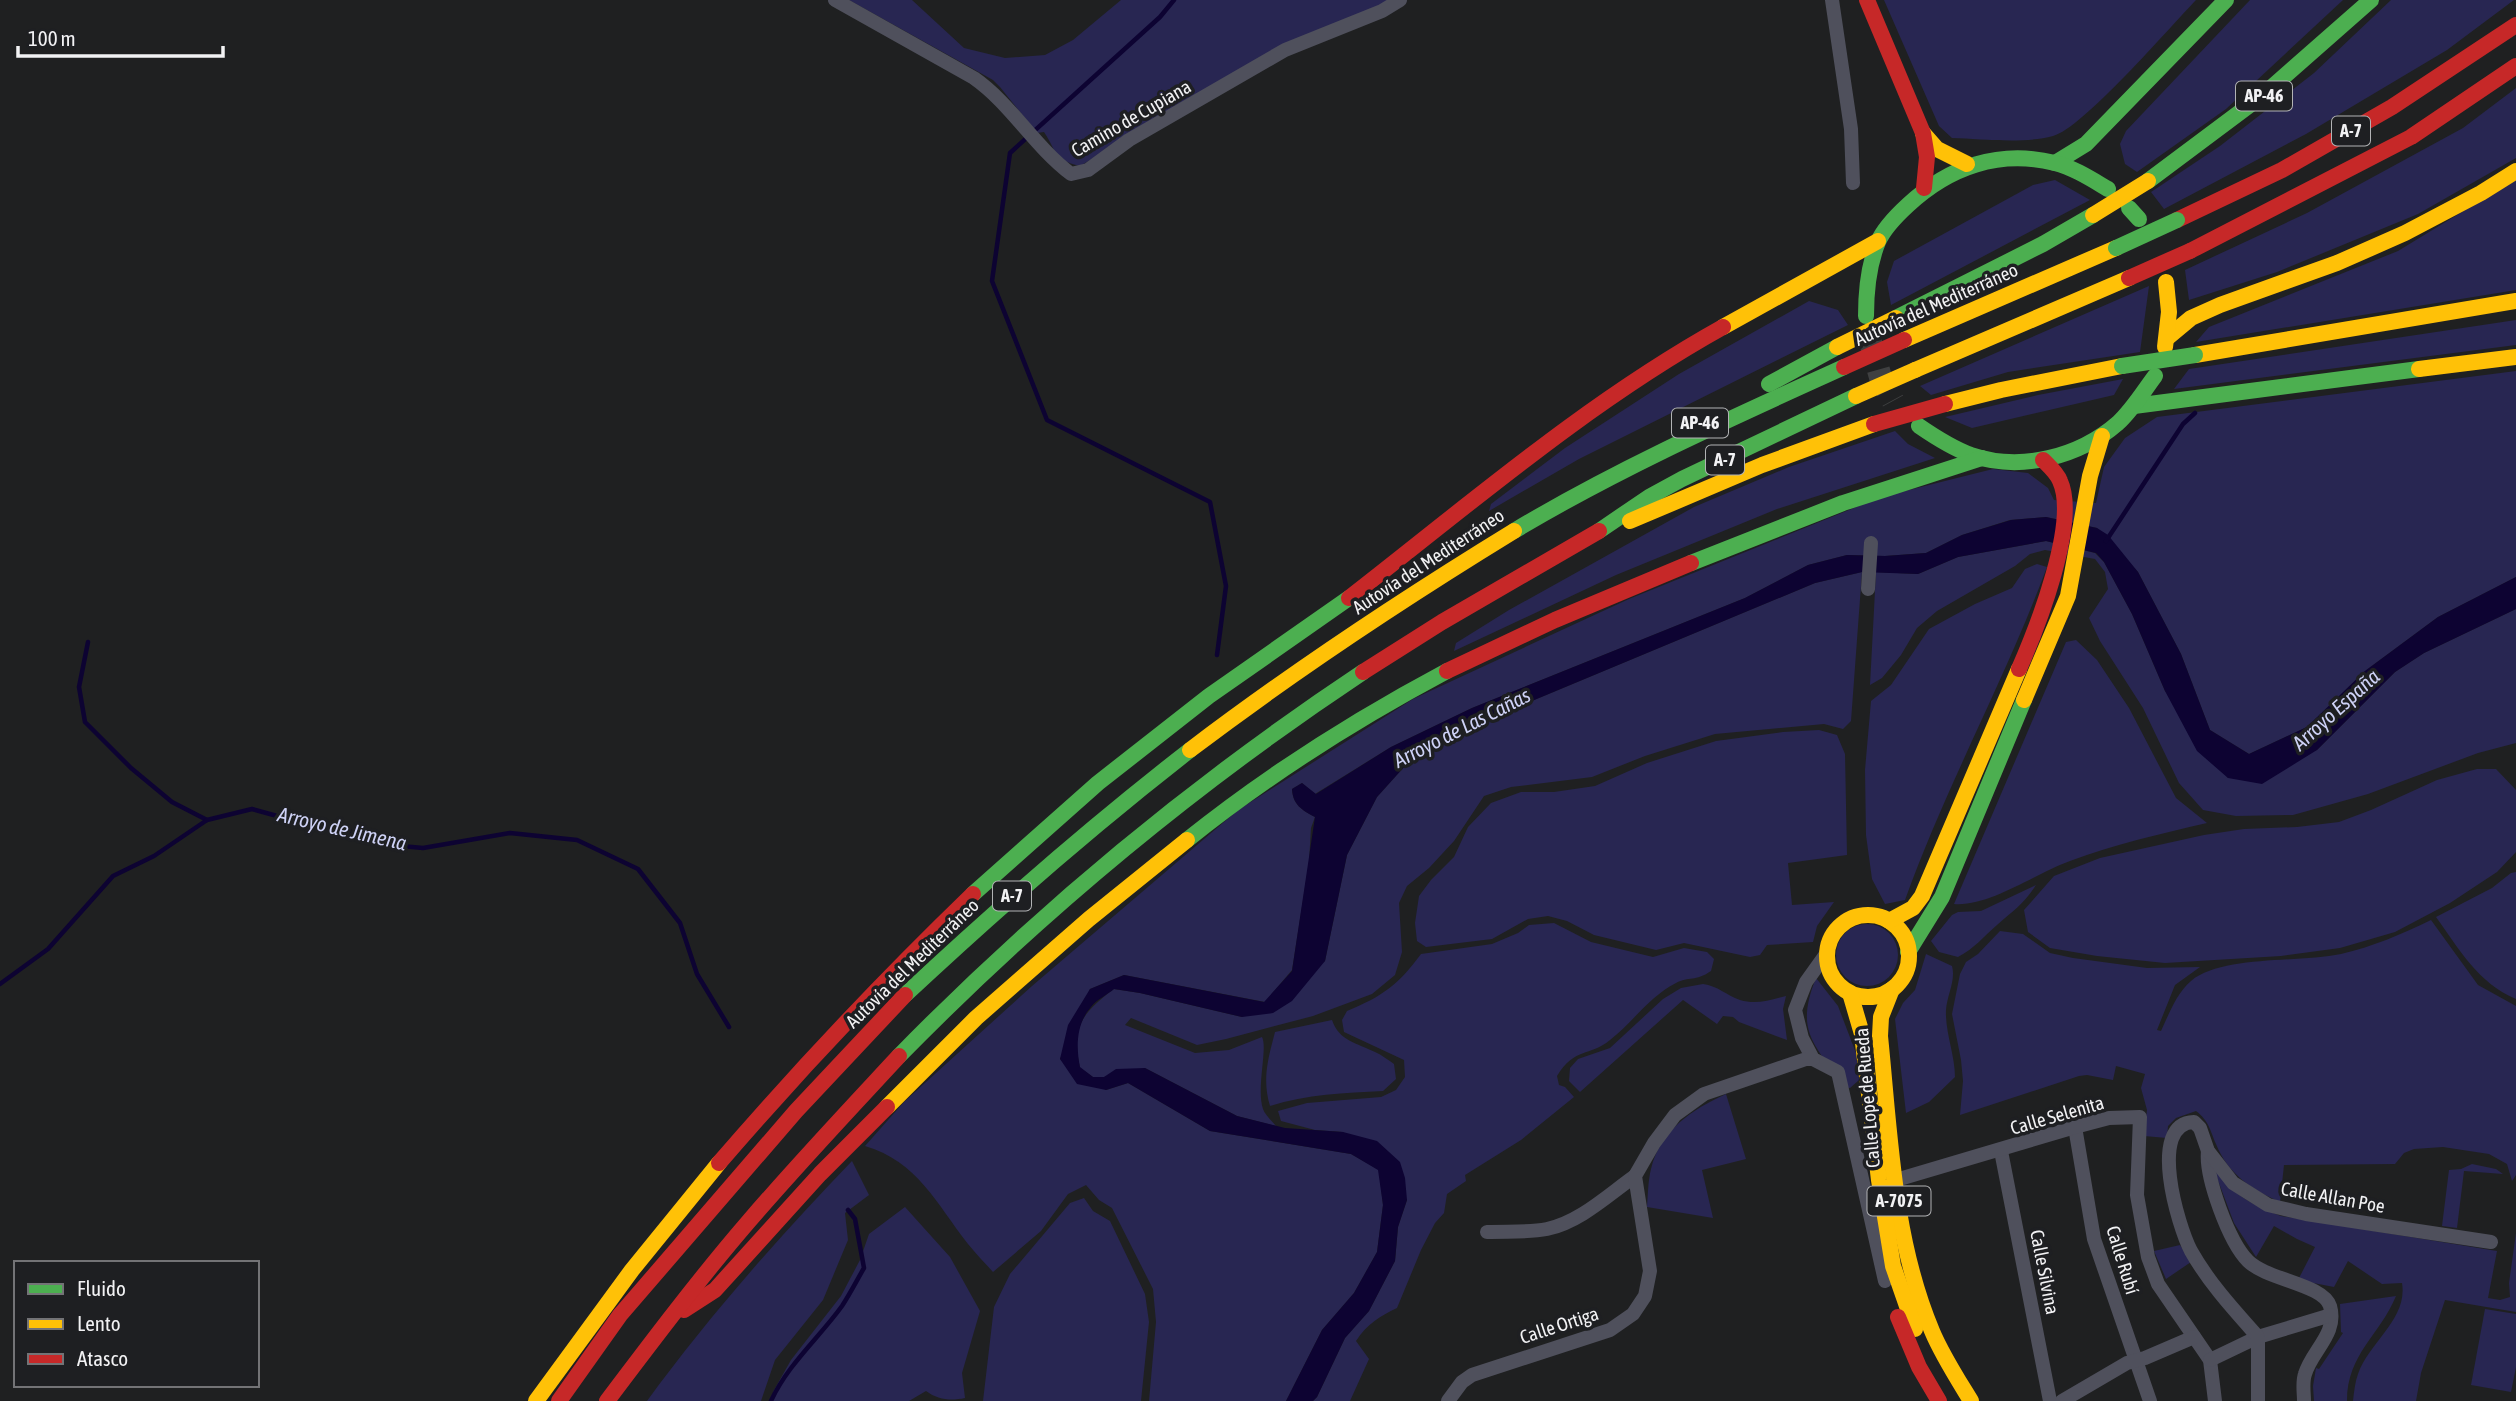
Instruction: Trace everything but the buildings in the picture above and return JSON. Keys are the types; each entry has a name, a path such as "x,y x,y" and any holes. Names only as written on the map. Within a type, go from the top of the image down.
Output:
{"main road":[{"path":"1867,0 1923,133 1927,157 1924,188"},
{"path":"2055,163 2085,144 2226,0"},
{"name":"AP-46","path":"1564,501 1837,347 2043,244 2148,181 2199,147 2254,104 2371,0"},
{"name":"Autovía del Mediterráneo","path":"559,1401 620,1315 796,1111 898,1002 1004,903 1114,809 1231,719 1417,590 1564,501 1699,433 2116,248 2282,170 2392,107 2516,25"},
{"name":"A-7","path":"607,1401 667,1320 782,1182 926,1030 1079,890 1196,793 1322,701 1419,636 1599,532 1655,493 1856,396 2190,251 2411,137 2516,66"},
{"path":"1923,133 1937,149 1967,164"},
{"path":"536,1401 557,1369 682,1207 791,1079 899,965 988,880 1098,783 1209,696 1349,598 1578,420 1671,356 1878,240 1924,188 1967,164 2023,158 2055,163 2084,174 2108,188"},
{"path":"2166,282 2169,312 2166,342 2191,318 2337,263 2404,233 2482,193 2516,171"},
{"path":"1866,316 1868,275 1878,240"},
{"path":"1599,532 1663,510 1800,450 1945,404 2122,366 2516,301"},
{"path":"2134,407 2516,357"},
{"name":"A-7075","path":"1919,426 1946,444 1982,458 2043,460 2071,452 2102,436 2134,407 2155,376"},
{"name":"A-7075","path":"1892,989 1905,972 1908,951 1942,897 2068,596 2076,570 2091,463 2102,436"},
{"path":"667,1320 715,1290 760,1238 877,1115 987,1009 1100,910 1203,827 1296,759 1389,702 1466,661 1555,620 1843,503 1982,458"},
{"path":"1889,921 1913,908 1922,896 2039,624 2056,567 2066,501 2060,480 2043,460"},
{"path":"1826,954 1836,929 1849,920 1865,915 1889,921 1902,934 1908,951"},
{"name":"A-7075","path":"1826,954 1832,978 1850,993"},
{"path":"1850,993 1872,997 1892,989"},
{"name":"Calle Lope de Rueda","path":"1892,989 1881,1017 1880,1036 1901,1218 1912,1273 1928,1323 1970,1401"},
{"name":"Calle Lope de Rueda","path":"1850,993 1862,1034 1879,1180 1895,1278 1914,1327 1953,1401"},
{"name":"Calle Lope de Rueda","path":"1885,1281 1919,1367 1939,1401"}],"street":[{"name":"Camino de Cupiana","path":"835,0 974,78 994,92 1053,161 1070,174 1088,170 1129,141 1285,50 1382,11 1400,0"},
{"path":"1832,0 1851,129 1853,183"},
{"path":"1868,589 1871,543"},
{"path":"1487,1232 1545,1230 1576,1218 1635,1176 1654,1143 1675,1115 1704,1094 1806,1059 1813,1059 1802,1038 1795,1010 1806,982 1826,954"},
{"name":"Calle Lope de Rueda","path":"1813,1059 1838,1072 1885,1281"},
{"name":"Calle Selenita","path":"1896,1180 2109,1118 2140,1117 2137,1195 2148,1257 2158,1284 2210,1360 2215,1401"},
{"name":"Calle Allan Poe","path":"2258,1337 2217,1289 2190,1250 2170,1177 2169,1154 2170,1140 2176,1128 2186,1122 2194,1122 2200,1128 2208,1151 2233,1183 2268,1205 2306,1214 2491,1241"},
{"name":"Calle Rubí","path":"2075,1127 2094,1239 2150,1401"},
{"name":"Calle Silvina","path":"2001,1151 2050,1401"},
{"path":"2208,1151 2206,1165 2214,1191 2230,1231 2248,1260 2270,1275 2325,1296 2331,1315 2329,1334 2312,1357 2304,1376 2304,1401"},
{"name":"Calle Ortiga","path":"1448,1401 1462,1382 1472,1375 1610,1330 1633,1314 1645,1296 1650,1271 1635,1176"},
{"path":"2210,1360 2258,1337 2331,1315"},
{"path":"2062,1401 2127,1363 2194,1337"},
{"path":"2258,1337 2258,1401"}],"shaded area":[{"path":"849,0 912,0 964,48 1005,58 1045,55 1073,40 1121,0 1393,0 1282,46 1080,166 1060,158 1044,132 1037,133 993,80"},
{"path":"1884,0 2196,0 2126,76 2084,116 2053,136 2016,140 1952,138 1939,126"},
{"path":"2250,0 2343,0 2226,109 2137,172 2125,164 2120,144 2126,131"},
{"path":"2391,0 2514,0 2447,50 2306,134 2164,209 2151,192 2220,146 2314,73"},
{"path":"2516,88 2516,158 2418,214 2277,272 2189,300 2185,270 2307,213 2463,128"},
{"path":"2516,179 2516,290 2196,342 2209,327 2398,251"},
{"path":"2055,180 2090,200 1891,305 1887,282 1894,261 2033,185"},
{"path":"2149,286 2140,352 2008,372 1931,395 1920,386"},
{"path":"1809,301 1838,310 1848,325 1579,459 1489,511 1491,504 1565,448 1679,374"},
{"path":"2516,320 2516,345 2174,389 2189,369"},
{"path":"2516,371 2516,577 2438,617 2365,671 2307,727 2249,754 2210,730 2181,654 2138,572 2097,528 2046,517 2010,520 1962,535 1926,553 1847,555 1808,565 1745,598 1472,708 1391,747 1315,794 1302,783 1292,789 1299,806 1315,817 1311,828 1309,862 1292,970 1265,1002 1124,975 1090,989 1060,1059 1106,1090 1128,1083 1210,1131 1351,1154 1379,1170 1383,1205 1377,1252 1354,1293 1322,1330 1286,1401 1149,1401 1156,1322 1153,1289 1112,1208 1099,1200 1086,1185 1068,1194 1041,1231 993,1272 912,1173 899,1162 865,1146 904,1102 1032,986 1238,810 1413,699 1629,599 1881,497 1993,469 2028,473 2048,488 2054,500 2096,503 2104,467 2125,438 2157,417"},
{"path":"2123,379 2114,395 1972,428 1945,417 2038,395"},
{"path":"1895,431 1908,444 1935,458 1777,509 1616,575 1454,651 1456,643 1509,610 1694,507 1789,467"},
{"path":"2046,541 2095,553 2104,562 2132,614 2165,691 2228,778 2317,750 2395,672 2424,653 2516,609 2516,743 2478,753 2368,794 2293,815 2236,816 2203,810 2179,783 2143,708 2100,641 2089,618 2108,589 2105,572 2095,559 2045,550 2030,554 2015,566 1937,611 1917,628 1901,655 1882,678 1870,685 1876,572 1918,574 1958,557"},
{"path":"2037,564 2047,567 2031,609 1939,816 1905,900 1885,904 1872,879 1866,835 1865,770 1871,701 1891,685 1929,629 2012,588 2025,569"},
{"path":"1862,572 1851,721 1843,729 1824,724 1715,734 1645,756 1592,777 1511,787 1484,796 1454,841 1429,868 1407,886 1399,903 1402,952 1395,975 1372,994 1313,1016 1197,1045 1131,1018 1125,1025 1195,1053 1229,1050 1262,1037 1264,1050 1261,1100 1264,1111 1276,1126 1237,1116 1145,1068 1093,1077 1080,1068 1078,1031 1087,1014 1114,989 1242,1017 1325,961 1347,855 1377,797 1404,767 1472,726 1815,583"},
{"path":"2076,640 2097,660 2129,708 2176,798 2207,823 2104,849 2057,866 1997,895 1968,904 1954,904 2066,642"},
{"path":"1819,730 1837,735 1845,754 1847,855 1788,863 1792,905 1834,902 1817,926 1813,942 1767,945 1760,955 1750,957 1684,943 1656,950 1594,935 1567,921 1548,916 1528,919 1492,939 1426,947 1417,941 1415,923 1419,896 1454,857 1468,827 1491,803 1521,792 1554,792 1595,786 1647,763 1716,741"},
{"path":"2477,769 2496,769 2516,790 2516,852 2497,872 2450,903 2395,932 2340,948 2281,956 2165,963 2050,948 2028,932 2024,910 2054,876 2100,858 2204,835 2244,829 2339,822 2437,780"},
{"path":"2516,872 2516,999 2480,974 2461,953 2436,917 2492,888"},
{"path":"2036,885 2018,906 1958,957 1939,952 1931,941 1952,915 1958,912 1981,911"},
{"path":"2431,920 2478,985 2516,1006 2516,1175 2512,1181 2507,1164 2489,1154 2443,1147 2414,1149 2404,1153 2395,1164 2284,1165 2280,1202 2259,1192 2234,1172 2221,1155 2206,1122 2196,1111 2176,1118 2168,1126 2167,1138 2144,1136 2147,1110 2141,1088 2145,1074 2116,1066 2113,1080 2079,1076 1960,1115 1963,1081 1952,1014 1960,974 1966,962 1978,954 2000,931 2023,934 2050,953 2073,958 2147,968 2200,967 2175,985 2157,1030 2161,1031 2181,992 2191,981 2205,973 2241,963 2341,954 2387,940"},
{"path":"1554,923 1591,942 1653,957 1684,948 1707,952 1714,959 1711,971 1667,988 1610,1040 1576,1056 1564,1067 1557,1076 1559,1085 1565,1087 1574,1097 1521,1140 1465,1175 1466,1181 1447,1194 1444,1213 1435,1223 1421,1250 1397,1308 1374,1321 1356,1341 1369,1359 1350,1401 1313,1401 1345,1338 1369,1311 1395,1261 1398,1227 1407,1200 1343,1132 1315,1130 1281,1121 1278,1111 1307,1103 1381,1097 1396,1090 1405,1077 1404,1060 1344,1032 1342,1020 1347,1011 1389,988 1421,954 1492,944 1529,925"},
{"path":"1861,924 1873,924 1889,933 1896,943 1896,967 1889,977 1873,986 1861,986 1850,981 1841,972 1836,961 1836,949 1841,938 1850,929"},
{"path":"1926,954 1952,966 1953,977 1946,1018 1955,1077 1929,1102 1906,1113 1895,1019 1903,1003 1915,990"},
{"path":"1816,978 1838,1006 1856,1053 1859,1080 1850,1088 1845,1087 1811,1037 1807,1012"},
{"path":"1703,984 1735,998 1752,1002 1786,996 1783,1009 1787,1040 1739,1022 1733,1017 1723,1016 1717,1024 1683,1000 1580,1092 1569,1081 1570,1068 1578,1059 1610,1048 1663,999 1681,988"},
{"path":"1332,1020 1344,1037 1394,1064 1396,1079 1383,1091 1340,1093 1270,1106 1266,1078 1275,1032"},
{"path":"1726,1094 1746,1159 1702,1170 1713,1218 1647,1207 1651,1169 1662,1143 1690,1114"},
{"path":"852,1161 869,1195 845,1213 848,1240 823,1300 775,1360 761,1401 647,1401 745,1278"},
{"path":"2472,1164 2496,1169 2503,1174 2464,1171 2457,1228 2442,1226 2449,1170"},
{"path":"2214,1170 2244,1198 2281,1216 2497,1251 2488,1298 2500,1300 2510,1297 2509,1283 2516,1233 2516,1312 2445,1300 2421,1373 2416,1401 2353,1401 2356,1380 2363,1362 2399,1308 2402,1283 2382,1284 2348,1261 2334,1287 2298,1280 2315,1247 2274,1226 2256,1257 2234,1223"},
{"path":"1084,1198 1093,1211 1110,1221 1145,1294 1149,1322 1141,1401 983,1401 994,1307 1010,1274 1070,1203"},
{"path":"905,1207 950,1257 980,1311 962,1373 965,1398 945,1399 926,1391 909,1401 773,1401 773,1392 791,1360 841,1296 860,1260 869,1234"},
{"path":"2180,1245 2191,1262 2166,1279 2154,1251"},
{"path":"2396,1296 2358,1357 2348,1385 2347,1401 2314,1401 2316,1368 2319,1369 2343,1333 2340,1304"},
{"path":"2485,1309 2516,1314 2516,1367 2511,1392 2471,1385"}],"water":[{"name":"Arroyo España","path":"2046,517 2097,528 2108,535 2138,572 2181,654 2210,730 2249,754 2307,727 2365,671 2438,617 2516,577 2516,609 2424,653 2395,672 2317,750 2262,784 2228,778 2197,751 2165,691 2132,614 2104,562 2096,553 2046,541 1958,557 1918,574 1862,572 1815,583 1472,726 1404,767 1377,797 1347,855 1325,961 1292,1001 1273,1013 1242,1017 1114,989 1091,1007 1082,1021 1078,1036 1080,1067 1093,1077 1104,1077 1116,1069 1145,1068 1237,1116 1285,1128 1343,1132 1377,1141 1400,1162 1407,1200 1398,1227 1395,1261 1369,1311 1345,1338 1317,1397 1313,1401 1286,1401 1322,1330 1354,1293 1377,1252 1383,1205 1378,1170 1351,1154 1210,1131 1128,1083 1106,1090 1077,1084 1060,1059 1068,1025 1090,989 1124,975 1264,1002 1292,971 1315,817 1302,809 1294,799 1292,789 1302,783 1316,794 1391,747 1472,708 1745,598 1808,565 1847,555 1926,553 1962,535 2011,520"}],"waterway":[{"path":"1174,0 1160,17 1010,153 992,281 1047,420 1210,502 1226,586 1217,655"},
{"name":"Arroyo de Las Cañas","path":"2106,541 2183,424 2195,413"},
{"path":"88,642 79,687 85,722 131,768 172,802 207,820"},
{"name":"Arroyo de Jimena","path":"0,984 48,949 113,876 154,856 207,820 252,809 299,822 336,827 401,846 423,848 510,833 577,840 638,869 680,923 697,974 729,1027"},
{"name":"Arroyo de Jimena","path":"771,1401 795,1363 842,1306 864,1268 855,1219 848,1210"}],"tunnel":[{"path":"1869,337 1881,379 1893,401"}],"traffic: fast":[{"path":"2055,163 2086,144 2226,0"},
{"path":"2148,181 2263,95 2371,0"},
{"path":"1866,316 1870,269 1881,237 1904,209 1940,180 1976,164 2014,158 2034,159 2069,168 2108,189"},
{"path":"2129,208 2139,219"},
{"path":"1896,318 2043,244 2093,215"},
{"path":"2116,248 2177,220"},
{"path":"1769,384 1837,347"},
{"path":"2122,366 2195,355"},
{"path":"1514,531 1635,465 1844,367"},
{"path":"2134,406 2419,369"},
{"path":"1919,426 1957,449 1990,460 2010,462 2049,458 2068,453 2103,435 2133,406 2155,376"},
{"path":"1599,531 1649,497 1682,479 1856,396"},
{"path":"1691,563 1843,503 1982,458"},
{"path":"973,894 1098,783 1209,696 1349,598"},
{"path":"1187,840 1249,793 1313,750 1447,671"},
{"path":"899,1056 1007,951 1121,852 1240,759 1363,672"},
{"path":"1908,952 1942,897 2024,700"},
{"path":"905,995 1045,869 1190,750"}],"traffic: slow":[{"path":"1923,133 1937,149 1967,164"},
{"path":"2167,338 2191,318 2220,305 2337,263 2405,233 2481,193 2516,171"},
{"path":"2093,215 2148,181"},
{"path":"1723,327 1878,241"},
{"path":"1904,340 2116,248"},
{"path":"1915,370 2129,278"},
{"path":"2165,347 2169,312 2166,282"},
{"path":"2195,355 2516,301"},
{"path":"1837,347 1896,318"},
{"path":"2419,369 2516,357"},
{"path":"1945,404 2122,366"},
{"path":"1856,396 1915,370"},
{"path":"1630,521 1762,465 1874,424"},
{"path":"2024,700 2068,596 2090,476 2102,436"},
{"path":"1190,750 1349,636 1514,531"},
{"path":"1889,921 1913,908 1922,896 2019,669"},
{"path":"887,1107 976,1018 1089,919 1187,840"},
{"path":"1868,915 1884,918 1897,927 1906,940 1909,956 1906,972 1897,985 1884,994 1868,997 1852,994 1839,985 1830,972 1827,956 1830,940 1839,927 1852,918 1868,915"},
{"path":"1892,989 1881,1017 1880,1036 1901,1223 1919,1296 1932,1331 1971,1401"},
{"path":"1850,993 1862,1034 1879,1180 1893,1266 1915,1329"},
{"path":"536,1401 632,1270 719,1163"}],"traffic: jam":[{"path":"1867,0 1923,133 1927,157 1924,188"},
{"path":"2177,220 2282,170 2392,107 2516,25"},
{"path":"2190,251 2411,137 2516,66"},
{"path":"2129,278 2190,251"},
{"path":"1349,598 1577,421 1673,356 1723,327"},
{"path":"1844,367 1904,340"},
{"path":"1874,424 1945,404"},
{"path":"2019,669 2045,602 2060,548 2064,522 2064,499 2060,481 2043,460"},
{"path":"1363,672 1442,622 1599,531"},
{"path":"1447,671 1555,620 1691,563"},
{"path":"719,1163 843,1026 973,894"},
{"path":"559,1401 620,1315 796,1111 905,995"},
{"path":"607,1401 730,1243 899,1056"},
{"path":"684,1310 715,1290 820,1174 887,1107"},
{"path":"1898,1317 1919,1367 1939,1401"}]}
